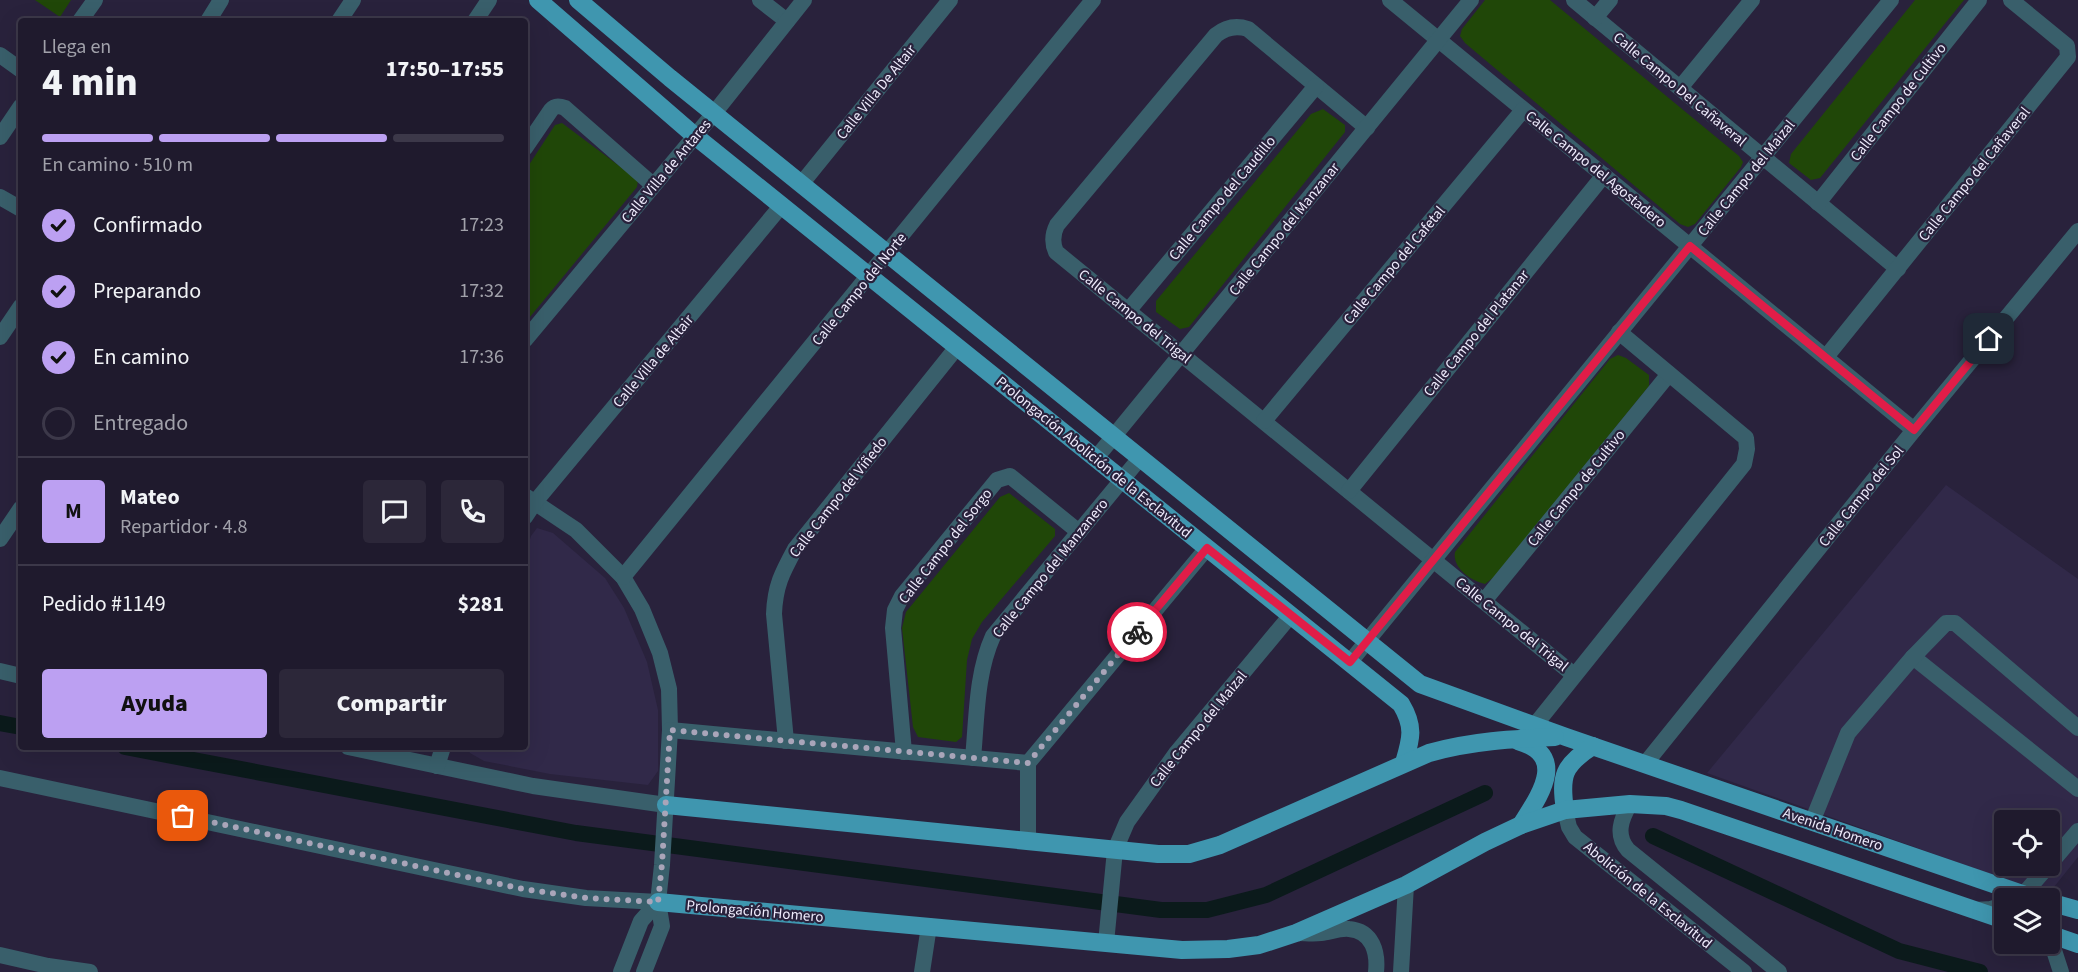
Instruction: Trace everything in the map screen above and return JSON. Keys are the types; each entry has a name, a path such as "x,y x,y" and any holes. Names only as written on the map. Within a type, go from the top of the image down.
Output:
{"main road":[{"name":"Prolongación Abolición de la Esclavitud","path":"538,0 695,136 1401,704 1409,717 1412,730 1404,764"},
{"name":"Prolongación Abolición de la Esclavitud","path":"578,0 1420,684 1639,762"},
{"path":"666,805 1115,850 1189,854 1221,845 1404,764 1454,746 1510,739 1566,736"},
{"path":"1510,739 1534,746 1545,762 1547,775 1541,791 1521,825"},
{"path":"1565,810 1562,786 1567,768 1578,756 1593,746"},
{"name":"Avenida Homero","path":"1639,762 1999,888"},
{"name":"Avenida Homero","path":"1630,804 1666,806 1681,810 1994,917"},
{"path":"1106,943 1182,950 1228,949 1260,945 1296,933 1406,885 1521,825 1565,810 1630,804"},
{"name":"Prolongación Homero","path":"658,902 1106,943"},
{"path":"2060,905 2078,910"},
{"path":"2060,938 2078,944"}],"street":[{"path":"82,18 95,0"},
{"path":"210,18 221,0"},
{"path":"341,18 353,0"},
{"path":"477,18 489,0"},
{"path":"760,0 787,21"},
{"name":"Calle Villa de Antares","path":"528,336 715,112 804,0"},
{"name":"Calle Villa De Altair","path":"802,183 950,0"},
{"name":"Calle Campo del Norte","path":"623,577 1093,0"},
{"name":"Calle Campo del Agostadero","path":"1390,0 1914,430"},
{"name":"Calle Campo del Manzanar","path":"1096,459 1471,0"},
{"name":"Calle Campo Del Cañaveral","path":"1574,0 1898,269"},
{"path":"1595,18 1610,0"},
{"path":"1680,88 1752,0"},
{"name":"Calle Campo del Maizal","path":"1350,662 1891,0"},
{"name":"Calle Campo de Cultivo","path":"1818,203 1979,0"},
{"name":"Calle Campo del Cañaveral","path":"1826,357 2068,57 2067,46 2011,0"},
{"name":"Calle Campo del Trigal","path":"1367,128 1248,29 1240,27 1223,30 1208,44 1054,230 1053,246 1056,252 1575,675"},
{"path":"0,55 18,68"},
{"name":"Calle Campo del Caudillo","path":"1128,310 1316,86"},
{"path":"528,144 551,110 561,106 653,185"},
{"name":"Calle Campo del Cafetal","path":"1264,421 1524,110"},
{"path":"0,138 18,111"},
{"name":"Calle Campo del Platanar","path":"1349,491 1604,175"},
{"path":"0,197 18,207"},
{"name":"Calle Villa de Altair","path":"530,499 782,206"},
{"name":"Calle Campo del Sol","path":"1639,762 2078,231"},
{"path":"0,337 18,310"},
{"name":"Calle Campo del Trigal","path":"1535,725 1744,464 1747,456 1746,438 1619,332"},
{"name":"Calle Campo del Viñedo","path":"786,741 774,614 775,593 781,574 795,549 957,347"},
{"name":"Calle Campo de Cultivo","path":"1484,601 1668,374"},
{"name":"Calle Campo del Manzanero","path":"973,758 981,675 985,654 993,636 1140,458"},
{"name":"Calle Campo del Sorgo","path":"904,752 892,627 895,610 902,596 997,480 1002,477 1010,476 1079,532"},
{"path":"530,499 576,530 623,577 642,609 660,653 669,689 670,730 658,902 662,926 644,972"},
{"path":"0,539 18,512"},
{"path":"1028,841 1028,763 1207,548"},
{"name":"Calle Campo del Maizal","path":"1115,850 1127,822 1177,752 1291,615"},
{"path":"1812,822 1848,733 1913,657 1946,623 1955,623 2078,728"},
{"path":"1913,657 2078,789"},
{"path":"0,671 18,675"},
{"path":"670,730 1028,763"},
{"path":"362,750 533,786 666,805"},
{"path":"437,766 443,750"},
{"name":"Prolongación Homero","path":"0,778 523,889 586,898 658,902"},
{"name":"Abolición de la Esclavitud","path":"1630,804 1619,828 1624,846 1779,972"},
{"name":"Abolición de la Esclavitud","path":"1565,810 1569,827 1575,837 1744,972"},
{"path":"2060,852 2078,831"},
{"path":"1106,943 1115,850"},
{"path":"2031,888 2040,876"},
{"path":"1401,972 1406,885"},
{"path":"621,972 641,921 658,902"},
{"path":"1975,910 1994,908"},
{"path":"922,972 928,926"},
{"path":"1296,933 1321,933 1348,929 1359,932 1374,946 1377,958 1376,972"},
{"path":"2055,954 2061,972"},
{"path":"0,955 48,966 90,972"}],"shaded area":[{"path":"1946,485 2078,579 2078,857 2053,888 2029,888 1995,876 2060,876 2060,810 1994,810 1994,876 1707,773"},
{"path":"537,528 553,533 605,578 624,608 647,662 658,710 658,771 648,785 550,774 484,761 468,750 528,750 528,546"}],"green space":[{"path":"35,0 71,0 60,17"},
{"path":"1485,0 1550,0 1739,156 1743,162 1741,167 1695,224 1688,227 1680,224 1465,43 1460,36 1462,29"},
{"path":"1915,0 1964,0 1820,178 1811,180 1789,163 1791,154"},
{"path":"1323,109 1345,125 1345,132 1189,327 1180,329 1156,312 1156,301 1311,114"},
{"path":"562,123 638,180 637,187 528,319 528,166 555,125"},
{"path":"1618,355 1626,358 1649,375 1649,386 1494,577 1485,584 1469,577 1456,563 1455,552 1610,359"},
{"path":"1009,493 1055,529 1055,536 982,622 972,639 967,660 962,737 956,742 918,737 913,727 902,628 906,612 1000,497"}],"waterway":[{"path":"0,723 18,726"},
{"path":"141,750 576,833 1161,910 1207,910 1266,895 1485,793"},
{"path":"1653,836 1899,951 1980,972"}],"way so far":[{"path":"183,816 523,889 586,898 658,902 670,730 1028,763 1137,632"}],"route":[{"path":"1137,632 1207,548 1350,662 1690,246 1914,430 1989,339"}]}
